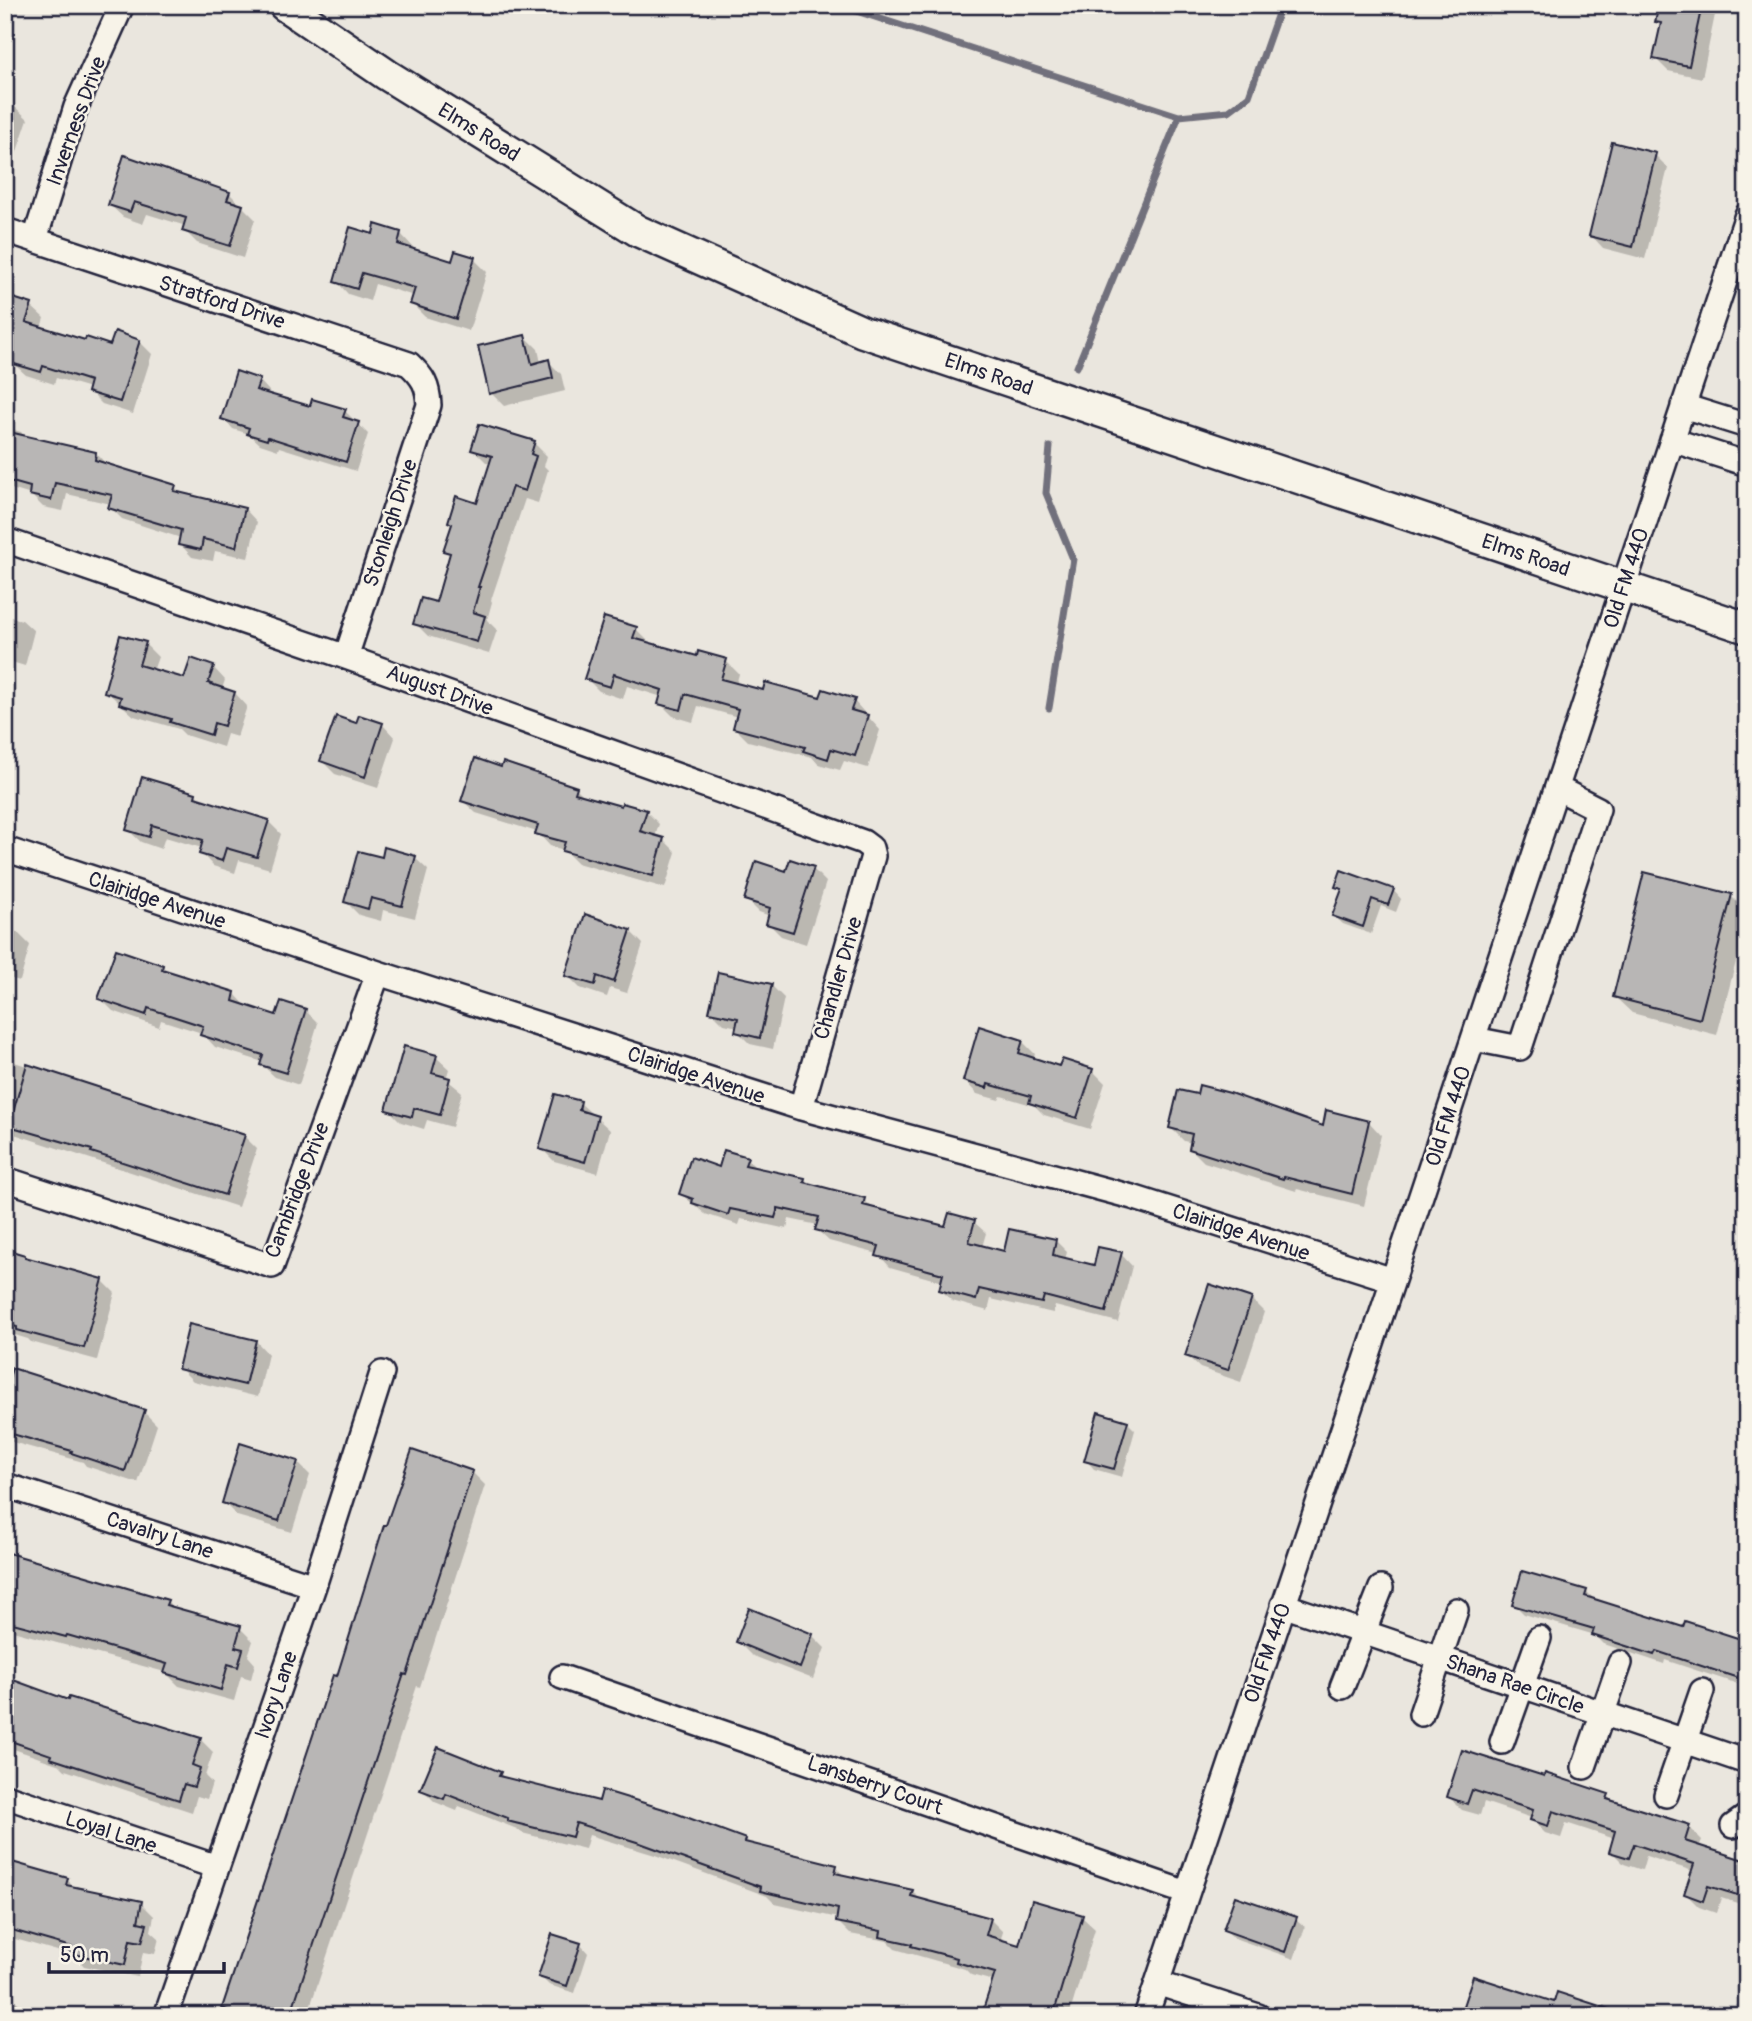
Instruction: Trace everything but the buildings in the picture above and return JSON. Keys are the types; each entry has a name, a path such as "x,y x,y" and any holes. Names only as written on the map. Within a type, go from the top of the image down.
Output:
{"main road":[{"name":"Elms Road","path":"284,5 387,75 638,231 863,332 1747,628"}],"street":[{"name":"Inverness Drive","path":"35,239 76,107 122,5"},
{"name":"Old FM 440","path":"1146,2016 1747,215"},
{"name":"Stratford Drive","path":"5,230 409,364 423,377 428,389"},
{"name":"Stonleigh Drive","path":"346,656 429,404 428,389"},
{"path":"1683,407 1747,426"},
{"path":"1672,440 1747,464"},
{"name":"August Drive","path":"5,540 346,656 863,842 871,848"},
{"path":"1474,1039 1520,1048 1524,1036 1598,809 1557,788"},
{"name":"Chandler Drive","path":"801,1108 873,856 871,848"},
{"name":"Clairidge Avenue","path":"5,849 378,973 801,1108 1132,1197 1393,1280"},
{"name":"Cambridge Drive","path":"5,1179 272,1266 378,973"},
{"name":"Ivory Lane","path":"166,2016 314,1586 382,1373"},
{"name":"Cavalry Lane","path":"5,1485 314,1586"},
{"path":"1342,1686 1381,1588"},
{"name":"Shana Rae Circle","path":"1283,1605 1747,1762"},
{"path":"1421,1714 1455,1610"},
{"path":"1502,1742 1539,1638"},
{"path":"1584,1767 1620,1663"},
{"name":"Lansberry Court","path":"562,1677 1187,1892"},
{"path":"1667,1795 1702,1691"},
{"name":"Loyal Lane","path":"5,1796 218,1867"},
{"path":"1157,1983 1258,2016"}],"waterway":[{"path":"838,5 1179,116 1229,111 1249,96 1281,5"},
{"path":"1077,367 1179,116"},
{"path":"1049,708 1073,559 1046,493 1050,447"}]}
